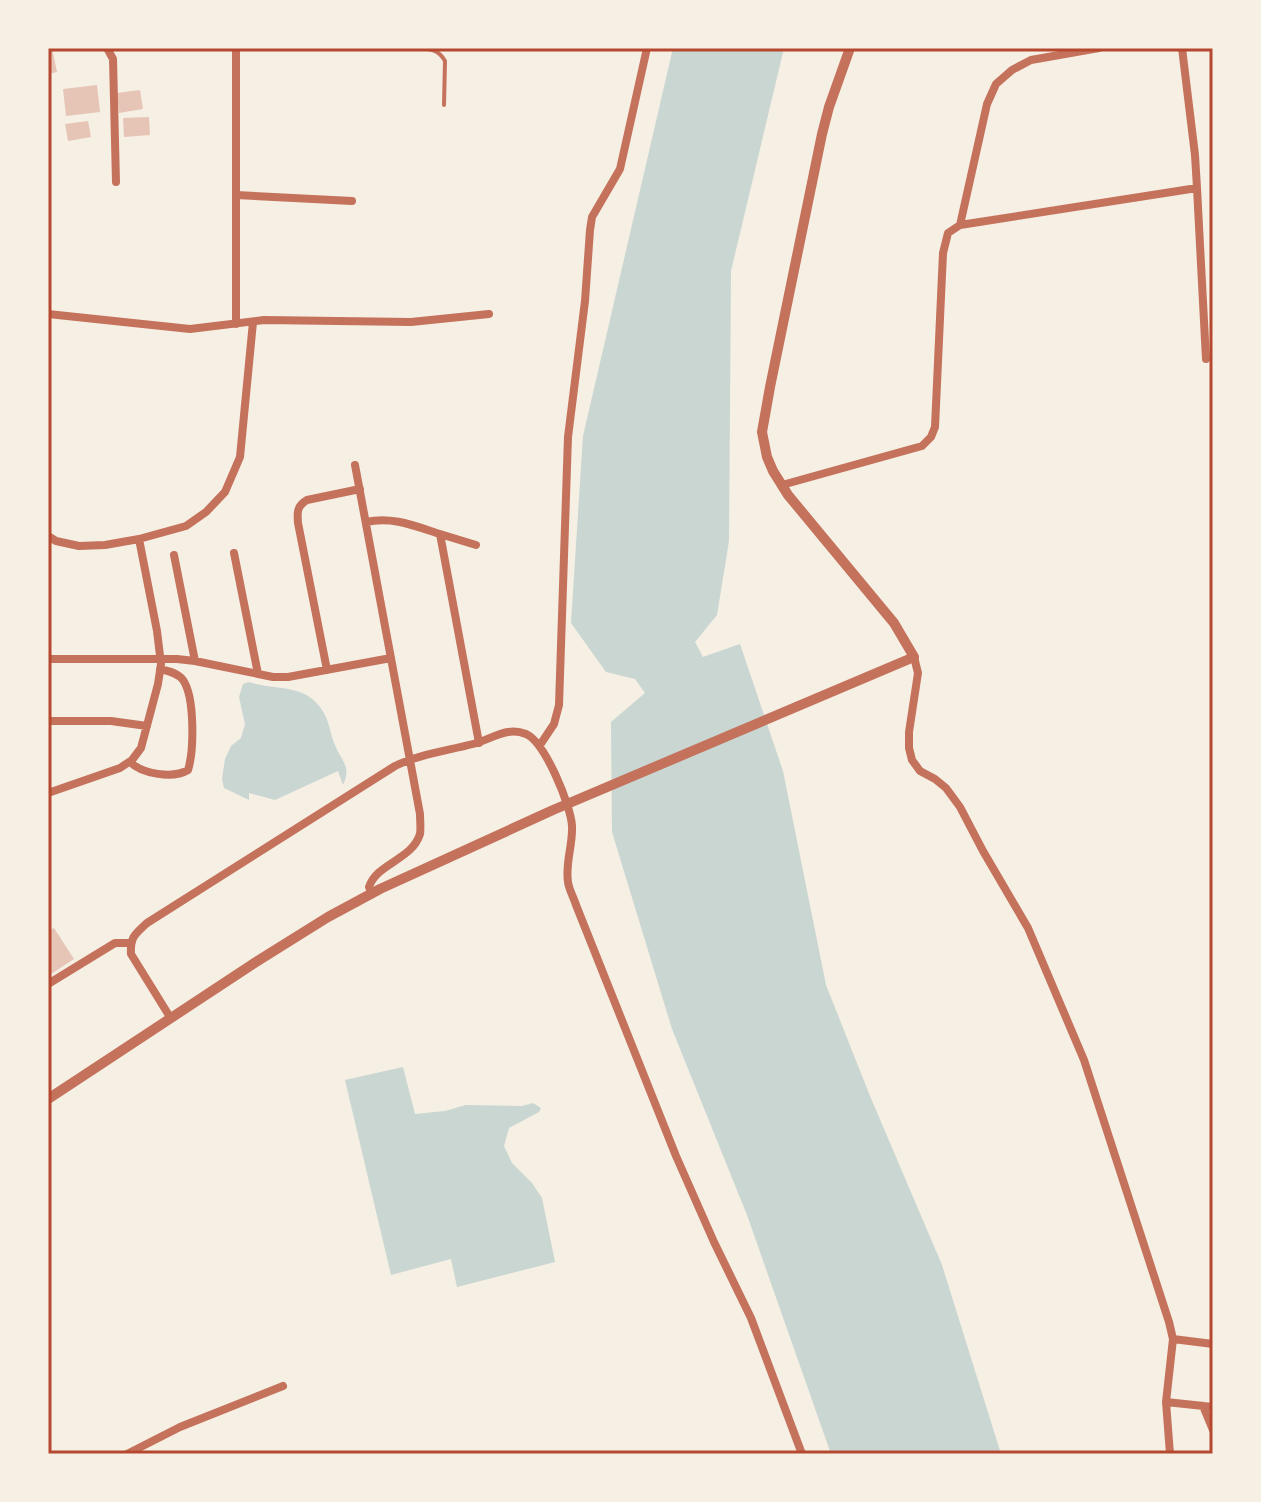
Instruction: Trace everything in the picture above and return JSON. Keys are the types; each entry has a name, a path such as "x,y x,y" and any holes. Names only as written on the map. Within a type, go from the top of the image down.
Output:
{"street":[{"path":"107,48 113,59 116,182"},
{"path":"236,48 236,324"},
{"path":"540,745 554,724 559,705 567,448 592,217 620,169 647,48"},
{"path":"850,48 822,134 765,412 762,432 767,457 782,485 894,623 914,657 918,673 909,732 912,760 920,771 946,788 960,807 1028,928 1084,1060 1173,1339 1166,1402 1170,1454"},
{"path":"960,225 987,104 996,84 1012,70 1031,60 1099,48"},
{"path":"1182,48 1195,155 1206,359"},
{"path":"782,485 902,453 922,446 931,437 935,427 943,253 948,233 960,225 1197,188"},
{"path":"236,195 352,201"},
{"path":"48,314 190,329 264,320 411,322 489,314"},
{"path":"48,536 79,546 105,545 186,526 206,512 225,492 240,457 253,322"},
{"path":"355,465 420,814 420,835 410,850 372,877 369,887 372,894"},
{"path":"327,670 297,511 307,500 360,489"},
{"path":"366,522 393,519 476,545"},
{"path":"440,534 479,743"},
{"path":"48,793 120,768 130,762 141,748 160,664 139,539"},
{"path":"234,553 258,674"},
{"path":"174,555 195,661"},
{"path":"48,1099 328,917 372,894 553,810 914,657"},
{"path":"48,659 160,664 195,661 273,677 288,677 391,658"},
{"path":"130,762 143,771 181,775 191,763 190,696 184,681 160,664"},
{"path":"48,721 111,721 147,726"},
{"path":"170,1017 131,954 130,943 147,923 378,776 410,759 479,743 508,732 529,734 549,761 570,814 572,846 568,884 572,895 670,1142 751,1318 802,1454"},
{"path":"48,984 115,943 130,943"},
{"path":"1173,1339 1213,1344"},
{"path":"127,1454 180,1427 283,1386"},
{"path":"1166,1402 1213,1407"},
{"path":"1203,1406 1213,1430"}],"lane":[{"path":"415,48 432,49 442,55 445,61 444,105"}],"shaded area":[{"path":"673,48 784,48 731,271 729,541 717,615 695,642 703,657 740,644 783,771 826,985 942,1265 1001,1454 831,1454 747,1215 672,1029 612,832 611,722 645,693 635,679 606,672 571,623 583,436"},
{"path":"249,682 289,689 315,701 324,714 345,764 343,785 338,771 275,800 249,793 249,800 224,788 225,759 231,746 241,738 245,724 239,697 243,684"},
{"path":"403,1067 415,1114 466,1105 522,1106 533,1103 541,1108 509,1128 504,1146 512,1163 542,1198 555,1262 457,1287 451,1259 391,1275 345,1080"}],"building":[{"path":"48,48 52,48 57,72 48,74"},
{"path":"97,85 100,112 66,116 63,89"},
{"path":"140,90 143,109 119,113 117,93"},
{"path":"149,117 150,135 124,137 123,118"},
{"path":"88,121 91,137 68,141 65,124"},
{"path":"54,928 74,959 48,976 48,931"}]}
